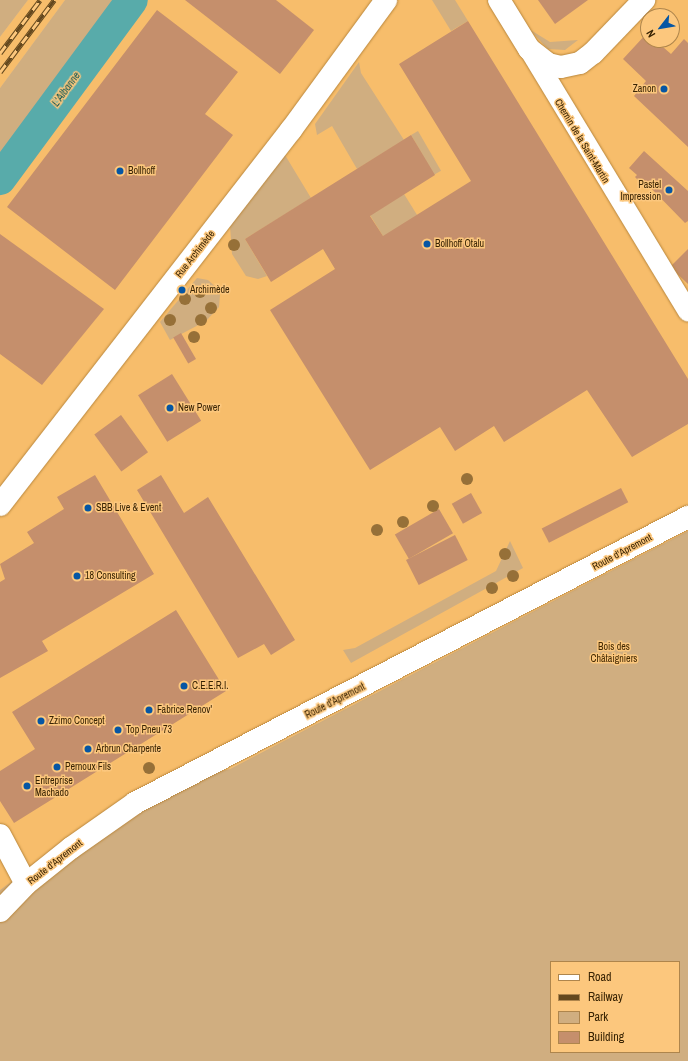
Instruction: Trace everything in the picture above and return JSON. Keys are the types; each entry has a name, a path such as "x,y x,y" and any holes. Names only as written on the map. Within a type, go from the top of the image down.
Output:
{"street":[{"name":"Rue Archimède","path":"0,505 281,143 386,0"},
{"name":"Chemin de la Saint-Martin","path":"499,0 529,49 555,98 688,312"},
{"name":"Chemin de la Saint-Martin","path":"529,49 555,66 580,63 644,0"},
{"name":"Route d'Apremont","path":"0,911 26,884 136,803 688,517"},
{"path":"0,835 26,884"}],"shaded area":[{"path":"28,0 65,0 0,88 0,37"},
{"path":"146,0 688,0 688,508 133,792 0,890 0,195"}],"green space":[{"path":"0,0 28,0 0,37"},
{"path":"65,0 146,0 0,196 0,88"},
{"path":"432,0 455,0 468,21 451,31"},
{"path":"529,29 550,42 578,40 565,50 548,49"},
{"path":"359,62 361,73 404,140 357,169 332,126 317,135 315,124"},
{"path":"418,131 441,171 434,175 411,135"},
{"path":"285,155 311,198 245,239 267,276 258,279 246,276 232,254 230,226"},
{"path":"404,194 417,215 383,236 370,215"},
{"path":"197,278 208,280 217,288 220,295 219,307 206,321 170,340 160,322"},
{"name":"Bois des Châtaigniers","path":"688,531 688,1061 0,1061 0,890 133,792 230,769"},
{"path":"510,541 523,568 351,663 343,650 355,648 496,571"}],"building":[{"path":"185,0 276,0 314,30 280,74"},
{"path":"538,0 588,0 555,24"},
{"name":"Bollhoff","path":"157,10 238,72 205,114 233,135 115,290 7,207"},
{"name":"Bollhoff Otalu","path":"468,21 688,379 688,424 632,457 587,390 504,442 494,426 455,451 440,427 370,470 270,310 335,269 323,249 271,282 245,239 411,135 435,175 370,216 383,236 471,181 399,64"},
{"name":"Zanon","path":"684,39 688,43 688,147 634,96 646,81 623,59 640,41 640,48 664,48 671,54 676,48 680,48 680,44"},
{"path":"644,151 688,191 688,221 685,223 647,184 645,187 635,177 637,175 629,168"},
{"path":"0,234 104,309 42,385 0,354"},
{"path":"688,249 688,284 670,267"},
{"path":"181,333 196,359 188,363 173,338"},
{"name":"New Power","path":"172,374 201,421 167,442 138,395"},
{"path":"121,415 148,452 121,472 94,434"},
{"name":"18 Consulting","path":"95,475 154,574 42,641 48,651 0,678 0,582 5,579 0,564 34,543 27,532 64,509 57,497"},
{"path":"161,475 184,513 208,497 295,640 271,655 264,644 238,658 137,490"},
{"path":"621,488 628,502 549,543 542,528"},
{"path":"471,493 482,513 463,524 452,504"},
{"path":"439,509 453,533 409,559 395,534"},
{"path":"455,535 468,560 419,585 406,560"},
{"path":"176,610 226,691 14,823 0,801 0,771 35,749 12,712"}],"waterway":[{"name":"L'Albanne","path":"0,179 132,0"}],"railway":[{"path":"0,53 40,0"},
{"path":"0,72 54,0"}],"place":[{"name":"Zanon","path":"664,89"},
{"name":"Bollhoff","path":"120,171"},
{"name":"Pastel Impression","path":"669,190"},
{"name":"Bollhoff Otalu","path":"427,244"},
{"name":"Archimède","path":"182,290"},
{"name":"New Power","path":"170,408"},
{"name":"SBB Live & Event","path":"88,508"},
{"name":"18 Consulting","path":"77,576"},
{"name":"C.E.E.R.I.","path":"184,686"},
{"name":"Fabrice Renov'","path":"149,710"},
{"name":"Zzimo Concept","path":"41,721"},
{"name":"Top Pneu 73","path":"118,730"},
{"name":"Arbrun Charpente","path":"88,749"},
{"name":"Pernoux Fils","path":"57,767"},
{"name":"Entreprise Machado","path":"27,786"}]}
